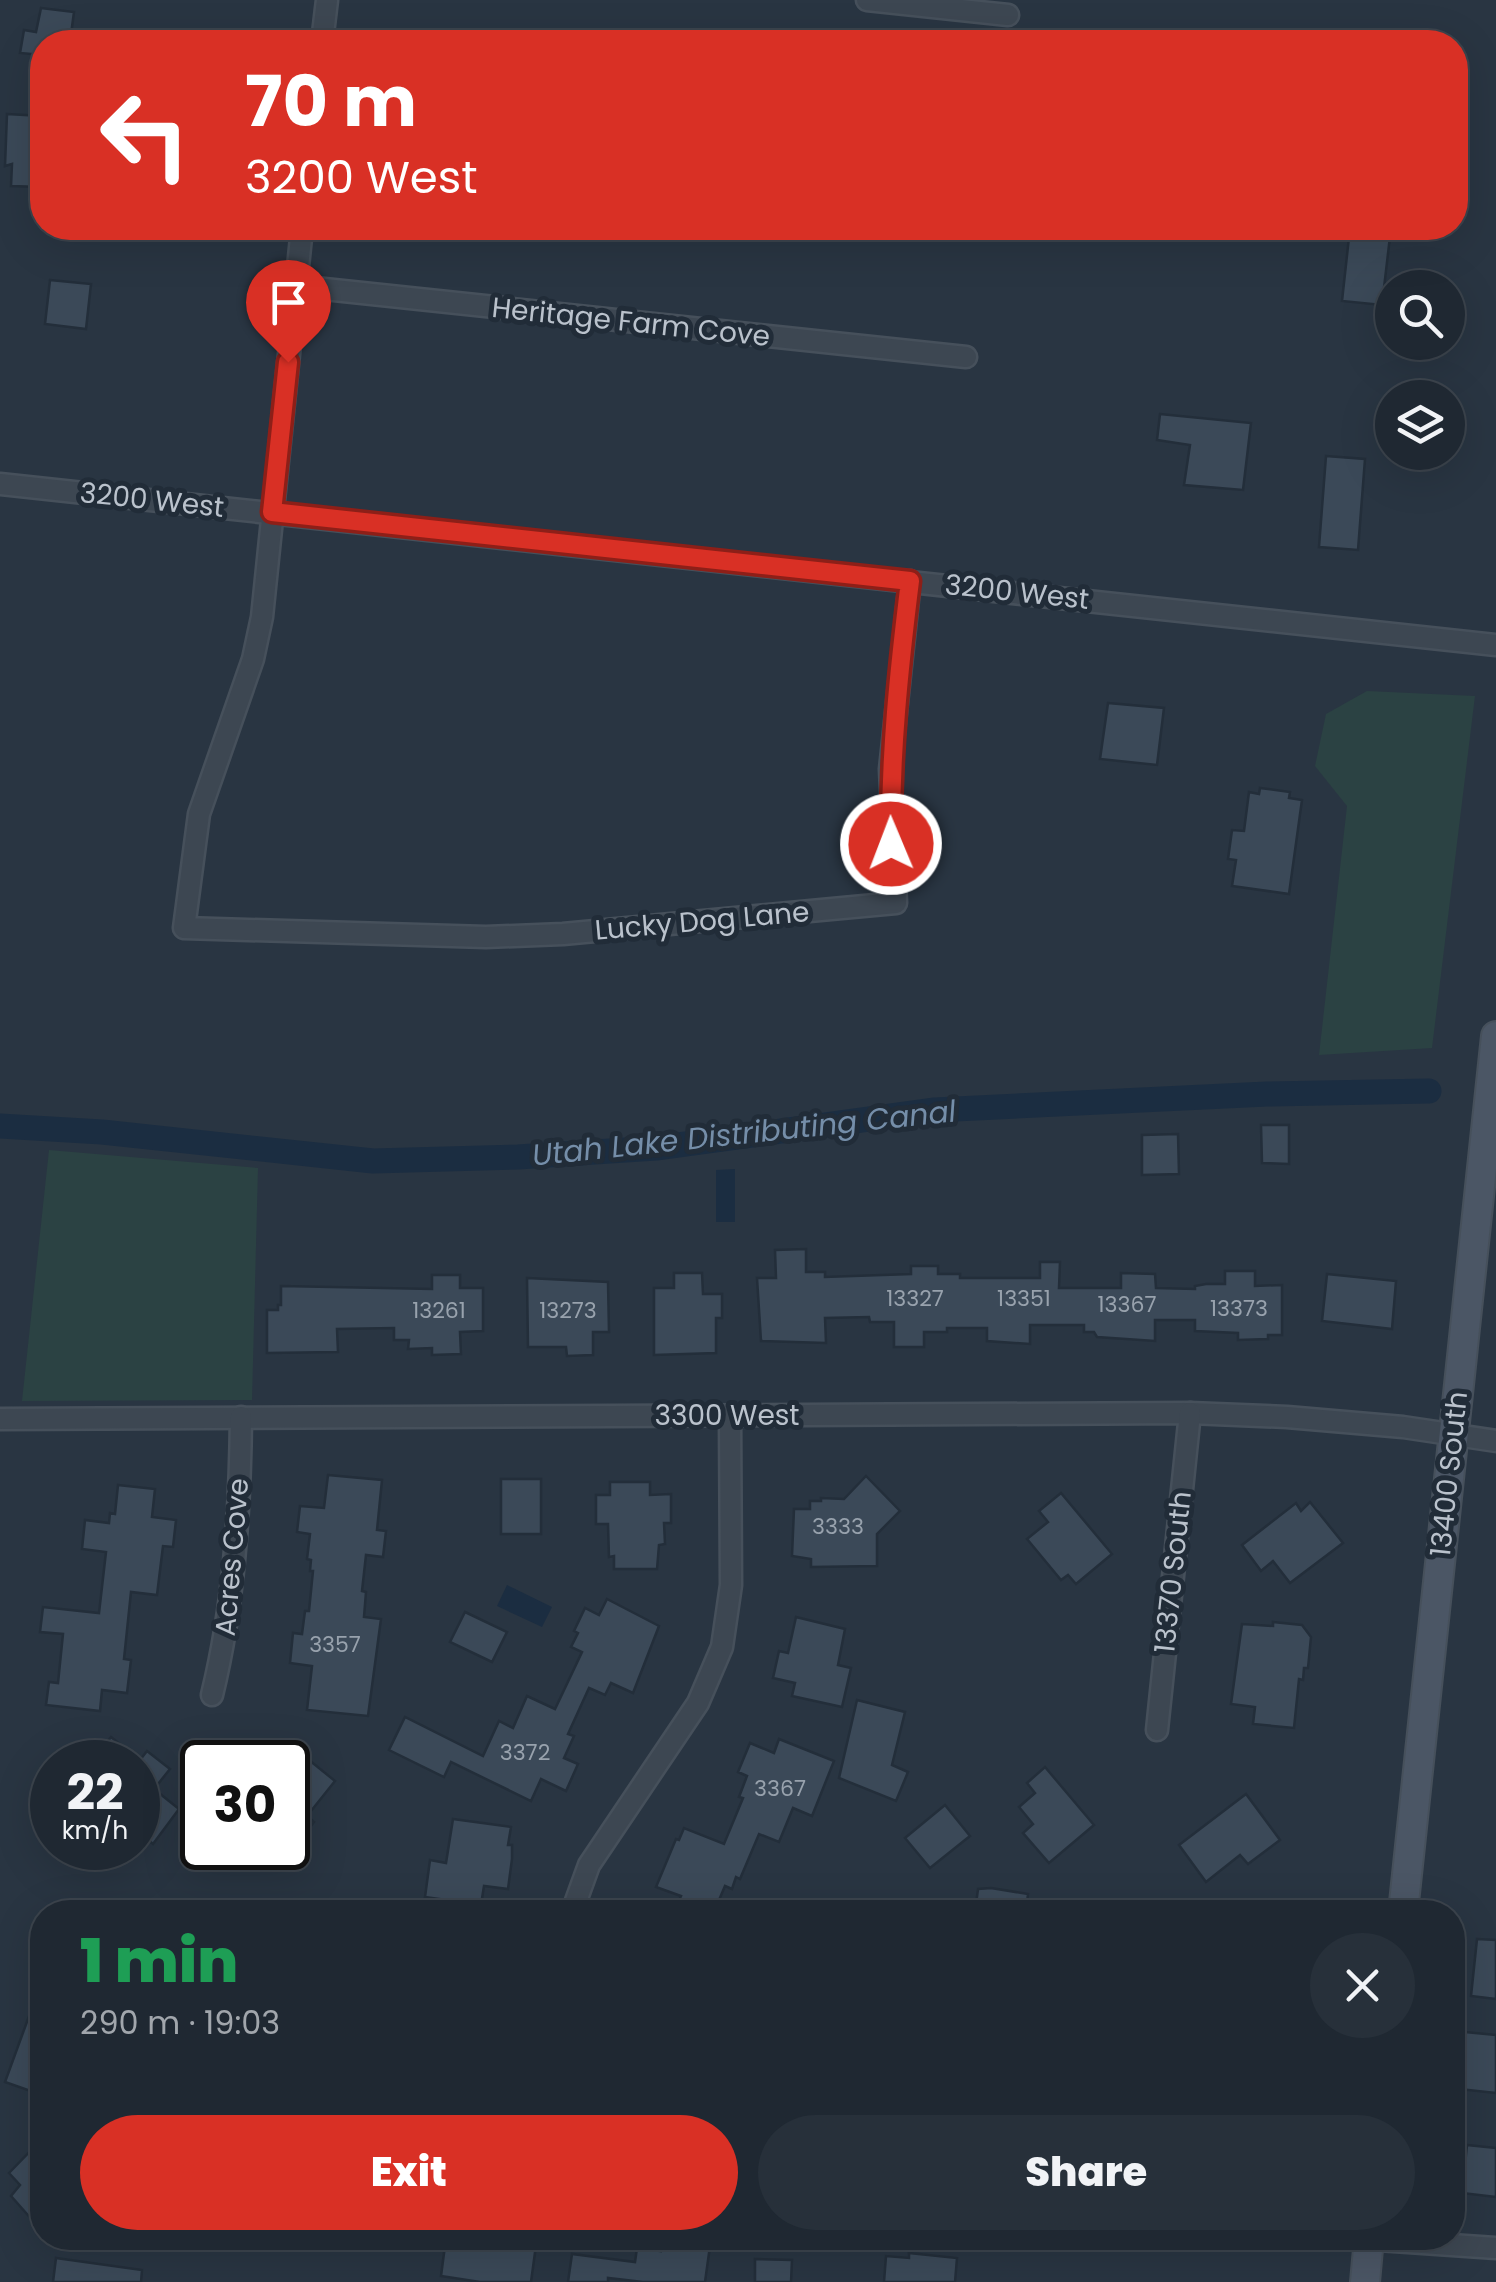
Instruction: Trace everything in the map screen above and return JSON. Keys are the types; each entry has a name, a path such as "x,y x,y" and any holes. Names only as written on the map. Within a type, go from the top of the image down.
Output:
{"main road":[{"name":"13400 South","path":"1404,1900 1496,1036"},
{"path":"1363,2250 1364,2282"}],"street":[{"path":"323,30 327,0"},
{"path":"867,0 1008,15"},
{"path":"272,512 301,240"},
{"name":"Heritage Farm Cove","path":"296,286 966,356"},
{"name":"3200 West","path":"0,484 1496,645"},
{"name":"Lucky Dog Lane","path":"272,512 262,617 253,659 199,814 184,928 544,935 896,903 890,769 910,581"},
{"name":"3300 West","path":"0,1419 1190,1413 1325,1420 1496,1440"},
{"name":"13370 South","path":"1156,1730 1190,1413"},
{"path":"576,1900 589,1864 698,1703 722,1647 731,1585 730,1415"},
{"name":"Acres Cove","path":"212,1695 224,1646 240,1498 241,1417"},
{"path":"1465,2246 1496,2248"}],"green space":[{"path":"1367,691 1475,696 1432,1048 1319,1055 1347,806 1315,766 1326,714"},
{"path":"49,1150 258,1168 252,1400 22,1401"}],"water":[{"path":"735,1169 735,1222 716,1222 716,1170"},
{"path":"507,1585 552,1607 542,1627 497,1606"}],"building":[{"path":"41,8 74,12 72,30 36,30"},
{"path":"24,30 30,31 30,54 20,53"},
{"path":"7,114 30,115 30,187 11,186 12,164 5,166"},
{"path":"1349,240 1390,240 1386,270 1375,270 1375,304 1342,301"},
{"path":"50,280 91,284 86,329 45,324"},
{"path":"1160,414 1251,423 1243,490 1184,485 1190,445 1157,440"},
{"path":"1326,456 1365,459 1358,550 1319,547"},
{"path":"1108,703 1164,708 1157,765 1100,759"},
{"path":"1260,788 1290,792 1289,798 1302,800 1289,894 1232,886 1236,860 1228,859 1232,830 1244,831 1249,792 1259,794"},
{"path":"1261,1125 1289,1125 1289,1164 1262,1163"},
{"path":"1178,1134 1179,1174 1142,1175 1142,1135"},
{"path":"806,1249 806,1272 825,1272 825,1277 911,1274 911,1266 938,1266 938,1274 960,1274 960,1278 1040,1278 1040,1262 1060,1262 1059,1288 1121,1288 1121,1273 1155,1274 1156,1288 1195,1289 1206,1284 1225,1284 1225,1271 1255,1271 1255,1286 1282,1285 1282,1335 1238,1340 1238,1333 1195,1331 1195,1320 1155,1320 1155,1341 1097,1337 1094,1332 1084,1332 1084,1325 1030,1325 1030,1344 987,1341 987,1328 947,1328 947,1332 924,1332 924,1347 894,1347 894,1322 870,1322 869,1317 825,1318 826,1343 761,1341 757,1278 776,1278 775,1250"},
{"path":"674,1273 702,1273 703,1294 722,1294 722,1318 716,1318 716,1353 654,1355 654,1288 674,1288"},
{"path":"1327,1274 1396,1281 1392,1329 1322,1321"},
{"path":"432,1275 460,1275 460,1288 483,1288 483,1331 460,1332 461,1354 432,1355 432,1348 408,1349 409,1340 394,1340 394,1328 337,1329 338,1352 267,1353 267,1310 278,1310 281,1305 281,1286 432,1289"},
{"path":"527,1278 608,1282 609,1332 593,1332 593,1355 567,1356 566,1347 528,1347"},
{"path":"328,1475 382,1480 377,1530 386,1531 383,1557 366,1555 362,1591 366,1592 364,1617 381,1619 368,1716 307,1710 312,1666 290,1663 293,1633 302,1634 305,1611 309,1611 313,1571 311,1560 307,1559 310,1534 297,1532 300,1506 324,1508"},
{"path":"866,1476 900,1511 877,1534 877,1566 811,1567 811,1559 792,1556 794,1509 810,1509 810,1501 821,1498 844,1499"},
{"path":"501,1479 541,1479 541,1534 501,1534"},
{"path":"610,1482 650,1482 650,1495 671,1494 671,1523 664,1523 665,1544 659,1545 657,1569 614,1569 614,1556 609,1557 608,1524 596,1524 596,1495 610,1495"},
{"path":"118,1485 155,1489 152,1517 176,1520 173,1547 163,1546 157,1595 131,1592 124,1659 131,1660 127,1693 102,1690 100,1711 46,1705 49,1682 58,1683 63,1634 40,1632 43,1607 99,1613 106,1552 82,1549 85,1520 109,1523 110,1513 115,1514"},
{"path":"1061,1493 1112,1554 1076,1584 1068,1575 1061,1580 1027,1539 1048,1522 1039,1511"},
{"path":"1310,1502 1343,1543 1290,1583 1273,1561 1261,1571 1242,1545 1296,1503 1301,1511"},
{"path":"607,1599 659,1626 633,1693 611,1683 605,1695 589,1688 568,1734 574,1736 564,1758 578,1764 566,1791 541,1779 531,1801 451,1762 444,1777 389,1750 405,1717 483,1756 499,1721 513,1728 527,1696 555,1709 582,1652 571,1647 578,1633 574,1631 585,1608 599,1615"},
{"path":"465,1612 507,1632 492,1662 450,1642"},
{"path":"796,1617 845,1629 838,1665 851,1668 842,1707 792,1696 795,1683 773,1678 779,1651 788,1653"},
{"path":"1273,1622 1302,1625 1311,1637 1308,1668 1304,1668 1303,1680 1299,1679 1294,1728 1253,1724 1255,1707 1231,1704 1242,1624 1273,1626"},
{"path":"857,1700 905,1712 892,1765 908,1772 896,1801 839,1778"},
{"path":"779,1739 834,1761 812,1816 793,1808 779,1842 759,1834 740,1879 736,1877 732,1889 725,1886 719,1900 679,1900 681,1896 656,1887 684,1828 724,1844 743,1798 739,1797 747,1776 738,1772 750,1743 774,1753"},
{"path":"160,1761 170,1769 160,1782"},
{"path":"310,1761 335,1781 310,1812"},
{"path":"1045,1767 1094,1825 1049,1863 1023,1833 1033,1824 1019,1807 1035,1793 1027,1783"},
{"path":"160,1794 179,1809 160,1835"},
{"path":"1246,1794 1280,1840 1248,1864 1240,1855 1206,1882 1179,1845"},
{"path":"945,1805 970,1836 930,1868 905,1838"},
{"path":"453,1819 511,1827 508,1889 484,1886 482,1900 425,1897 430,1860 446,1863"},
{"path":"978,1889 1028,1894 1027,1900 977,1900"},
{"path":"1477,1939 1496,1940 1496,1999 1471,1996"},
{"path":"30,2013 30,2091 5,2082"},
{"path":"1465,2032 1496,2035 1496,2093 1465,2090"},
{"path":"1467,2145 1496,2148 1496,2197 1465,2193"},
{"path":"30,2151 30,2217 11,2196 20,2185 9,2173"},
{"path":"444,2250 535,2250 531,2282 480,2282 441,2276"},
{"path":"637,2250 709,2250 705,2282 608,2278 608,2282 568,2282 572,2254 635,2262"},
{"path":"909,2253 957,2258 955,2282 884,2282 886,2256 909,2258"},
{"path":"56,2258 142,2270 141,2282 53,2282"},
{"path":"755,2259 792,2260 791,2282 755,2282"}],"waterway":[{"name":"Utah Lake Distributing Canal","path":"0,1126 102,1132 373,1161 656,1148 935,1110 1267,1094 1429,1091"}],"route":[{"path":"288,362 272,512 910,581 894,712 891,844"}]}
